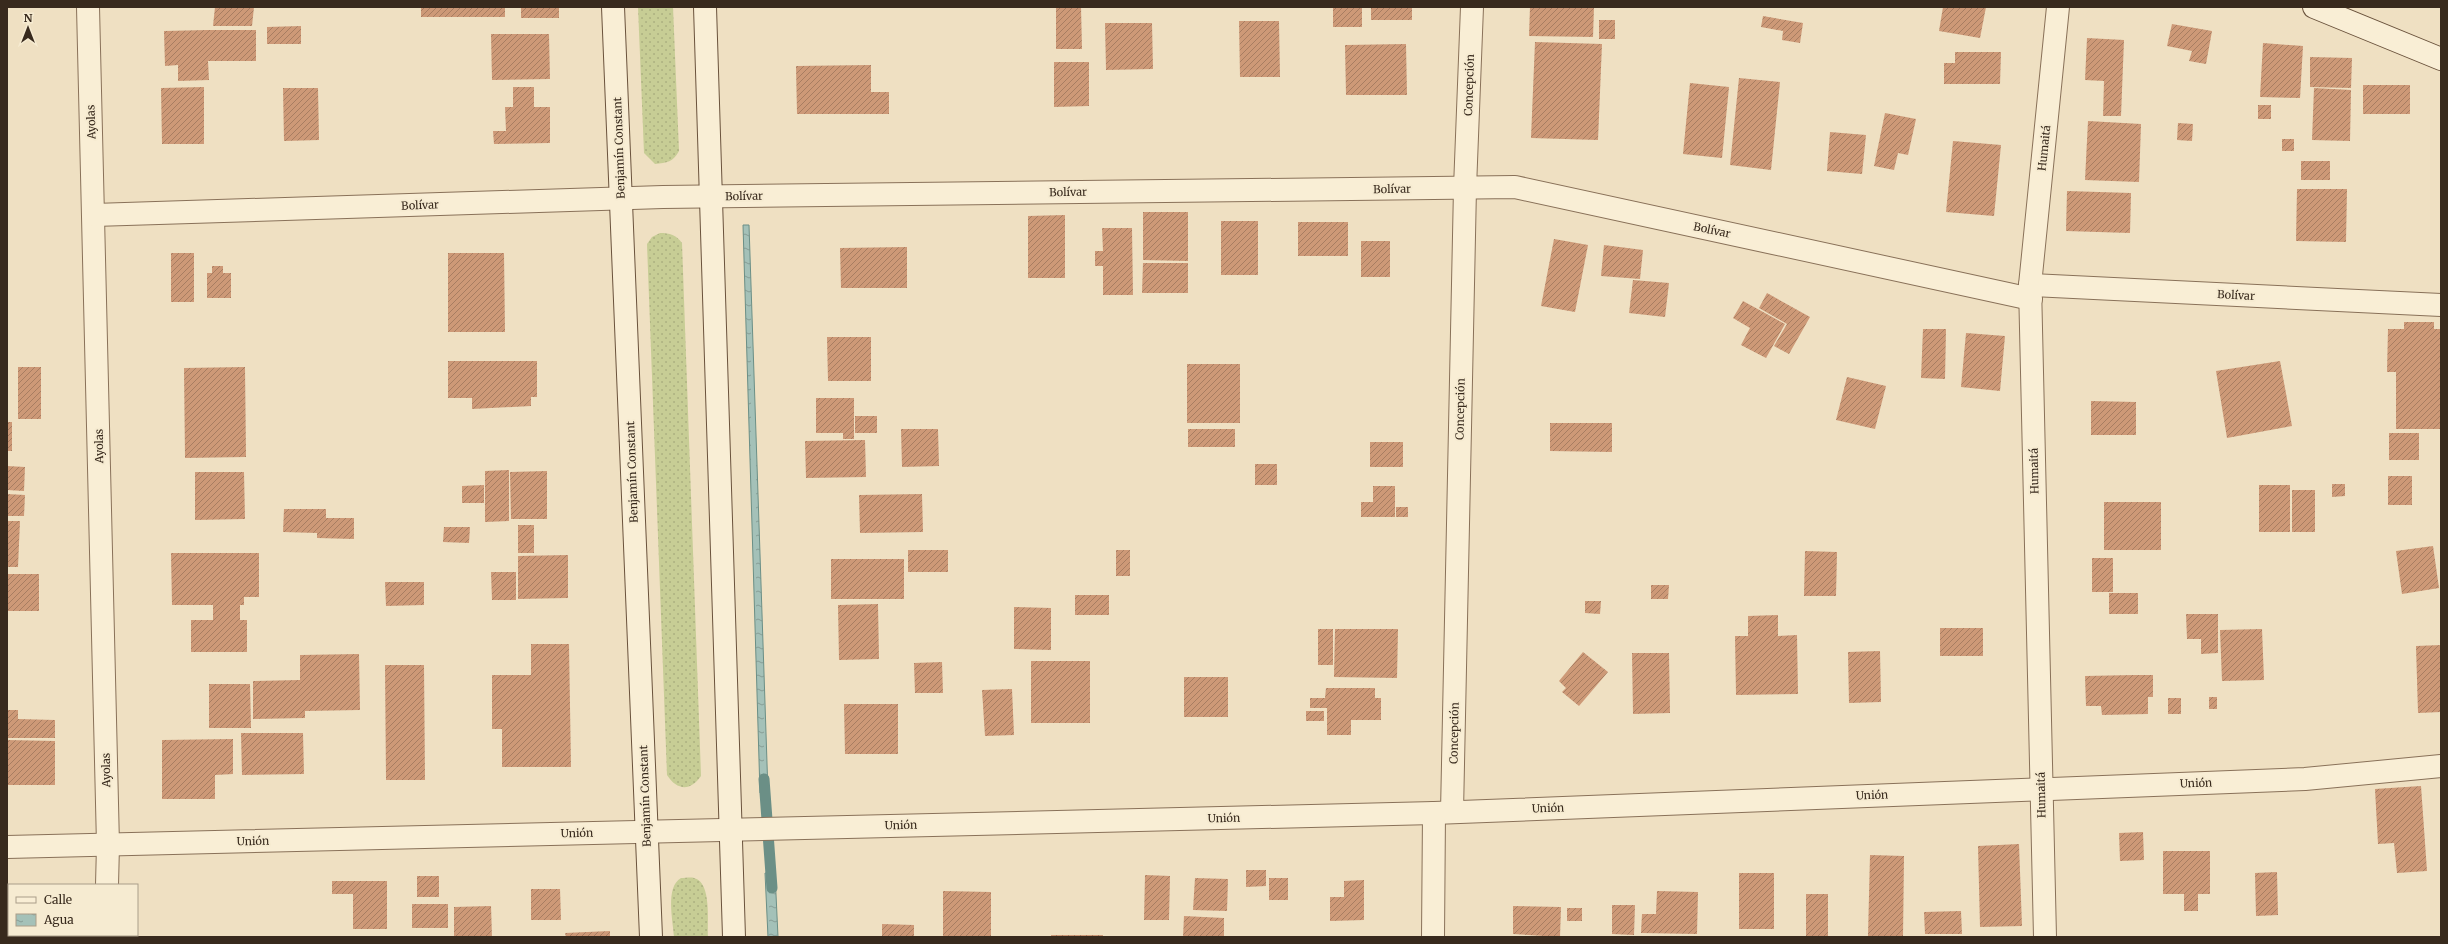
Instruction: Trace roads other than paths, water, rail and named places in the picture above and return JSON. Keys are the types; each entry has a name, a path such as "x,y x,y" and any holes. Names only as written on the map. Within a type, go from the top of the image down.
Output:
{"street":[{"name":"Ayolas","path":"88,7 108,845 107,884"},
{"name":"Benjamín Constant","path":"613,7 647,831 650,937"},
{"path":"705,7 734,937"},
{"name":"Concepción","path":"1433,937 1443,812 1472,7"},
{"path":"2314,7 2441,59"},
{"name":"Humaitá","path":"2044,937 2031,292 2059,8"},
{"name":"Bolívar","path":"94,215 711,196 1515,187 2031,292 2441,305"},
{"name":"Unión","path":"7,847 1443,812 2306,779 2441,766"}],"water":[{"path":"743,225 749,225 768,793 760,793"},
{"path":"765,873 775,873 778,937 768,937"}],"waterway":[{"path":"764,779 772,888"}]}
